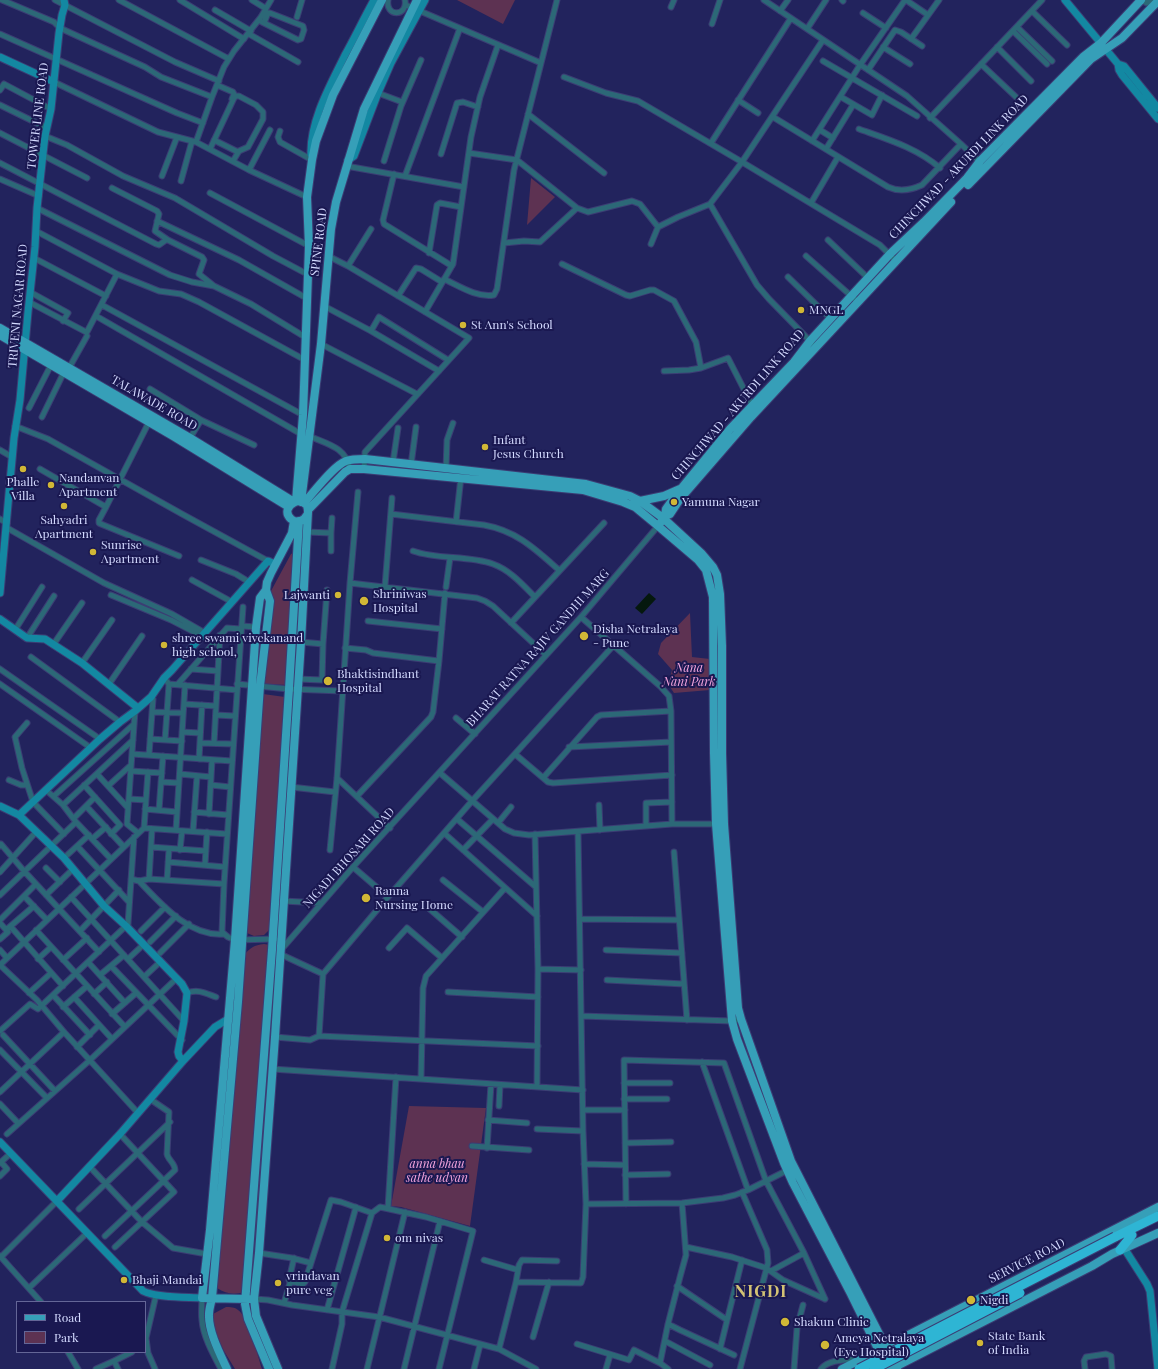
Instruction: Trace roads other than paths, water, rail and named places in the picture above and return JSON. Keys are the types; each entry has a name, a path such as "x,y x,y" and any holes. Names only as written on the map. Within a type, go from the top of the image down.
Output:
{"highway":[{"path":"858,1369 1120,1244 1158,1216"},
{"path":"874,1369 1120,1244 1158,1223"}],"main road":[{"name":"SPINE ROAD","path":"305,435 303,414 305,337 308,299 308,178 316,141 333,95 382,0"},
{"name":"SPINE ROAD","path":"294,689 298,680 307,532 300,506 301,471 305,435 321,344 331,229 336,202 364,109 411,6 417,0"},
{"path":"1104,46 1141,0"},
{"path":"1104,46 1122,38 1158,2"},
{"name":"CHINCHWAD - AKURDI LINK ROAD","path":"664,517 666,509 681,488 730,429 789,367 810,341 890,254 1104,46"},
{"name":"CHINCHWAD - AKURDI LINK ROAD","path":"664,517 670,514 680,499 751,418 817,348 982,164"},
{"name":"TALAWADE ROAD","path":"0,328 50,365 66,370"},
{"name":"TALAWADE ROAD","path":"0,335 25,346 300,506"},
{"name":"TALAWADE ROAD","path":"151,419 190,438 300,506"},
{"path":"300,506 334,470 348,460 364,459 446,469 461,475 497,473 586,484 623,494 640,501 664,517 702,554 713,567 717,575 720,594 722,646 722,753 720,824 732,1021 737,1039 784,1163 791,1168"},
{"path":"300,506 303,520 296,521 289,515 300,506 350,469 461,475 583,490 623,502 635,508 698,560 706,570 713,597 714,754 738,1008 784,1141 791,1168 882,1349 895,1368 1092,1266 1120,1244 1158,1233"},
{"path":"640,501 664,496 681,488"},
{"path":"658,526 664,517"},
{"path":"250,1299 202,1298 210,1230 228,1019 239,940 251,686 256,627 260,598 266,590 271,573 272,562 292,533 296,521"},
{"path":"277,939 283,901 291,787 296,521"},
{"path":"227,1369 210,1326 209,1314 212,1298 260,686 270,601 266,590"},
{"path":"278,1369 250,1299 259,1253 275,1037 278,952 277,939 294,689"},
{"path":"269,1369 248,1319 278,952"},
{"name":"SERVICE ROAD","path":"842,1369 1158,1207"},
{"path":"882,1349 888,1369"}],"street":[{"path":"2,0 54,22 60,28 145,67 162,77 212,97"},
{"path":"55,0 65,2 233,92 234,94 208,148"},
{"path":"119,0 229,59"},
{"path":"180,0 244,39"},
{"path":"252,0 265,8"},
{"path":"261,21 265,8 270,0"},
{"path":"297,17 302,0"},
{"path":"312,160 311,142 315,124 322,105 337,71 374,0"},
{"path":"388,0 389,9 394,12 400,12 404,8 411,6 541,63"},
{"name":"SPINE ROAD","path":"411,6 425,0"},
{"path":"398,296 416,268 421,269 443,281 478,294 489,296 494,295 497,289 514,170 557,0"},
{"path":"671,7 674,0"},
{"path":"712,24 720,0"},
{"path":"764,0 907,96 982,164"},
{"path":"780,11 788,0"},
{"path":"807,29 826,0"},
{"path":"812,141 860,65 906,0 928,15"},
{"path":"911,39 939,0"},
{"path":"930,118 1042,0"},
{"path":"1064,0 1104,46 1118,64 1122,75 1158,119"},
{"path":"1141,0 1144,3 1151,0"},
{"name":"TOWER LINE ROAD","path":"35,234 45,136 51,109 60,28 65,2"},
{"path":"347,163 354,156 391,63 411,6"},
{"path":"215,10 298,62"},
{"path":"1032,11 1066,45"},
{"path":"862,12 886,28"},
{"path":"180,181 212,97 234,51 268,13 303,26 304,30 301,39 298,40 261,21"},
{"path":"710,143 791,18"},
{"path":"1017,27 1052,61"},
{"path":"405,176 460,28"},
{"path":"868,70 894,30 901,32 922,46"},
{"path":"1013,31 1047,64"},
{"path":"0,34 178,114 203,123"},
{"path":"651,244 658,227 710,204 742,162 824,40"},
{"path":"425,312 452,266 462,207 471,137 478,107 498,45"},
{"path":"883,47 910,64"},
{"path":"997,47 1032,81"},
{"path":"0,57 158,132 194,141 249,170 307,197"},
{"path":"384,160 402,102 421,60"},
{"path":"823,61 917,116"},
{"path":"981,64 1016,96"},
{"path":"1118,64 1124,66 1158,108"},
{"path":"564,77 606,93 638,101 880,245 896,261"},
{"path":"0,90 4,84 51,109"},
{"path":"378,93 402,102"},
{"path":"841,97 872,115 882,95"},
{"path":"208,148 214,140 236,96 239,96 256,105 264,112 263,120 248,147 238,152 233,161"},
{"path":"738,100 758,113"},
{"path":"441,154 457,103 463,102 478,107"},
{"path":"0,105 47,128"},
{"path":"826,149 853,105"},
{"path":"528,114 604,172"},
{"path":"773,117 888,187 901,190 915,188 922,185 940,168 961,144"},
{"path":"859,129 910,148 929,159 940,168"},
{"path":"249,170 270,130"},
{"path":"820,130 833,138"},
{"path":"280,131 278,137 280,142 312,160"},
{"path":"0,133 87,178"},
{"path":"45,136 123,176 175,198 307,274"},
{"path":"162,176 177,137"},
{"path":"214,140 238,152"},
{"path":"469,153 517,160 577,208 588,212 632,201 640,204 658,227"},
{"path":"811,203 838,157"},
{"path":"0,163 156,244 159,245 168,240"},
{"path":"347,163 394,174 464,187"},
{"path":"394,174 382,220 384,224 452,266"},
{"path":"0,179 39,196"},
{"path":"112,188 157,211 159,214 155,231 168,240 202,256 204,260 199,274 214,286 251,304 305,337"},
{"path":"210,193 309,246"},
{"path":"429,252 437,204 440,203 462,207"},
{"path":"710,204 758,285 769,299 817,348"},
{"path":"37,208 170,274 192,282 214,286"},
{"path":"504,243 524,240 540,242 577,208"},
{"path":"157,221 239,260 308,299"},
{"path":"348,266 371,229"},
{"path":"35,234 118,274 159,291 176,293 189,297 305,360"},
{"name":"TRIVENI NAGAR ROAD","path":"0,592 12,457 20,400 34,258 35,234"},
{"path":"828,240 868,278"},
{"path":"328,256 348,266 469,338 365,452 364,469"},
{"path":"806,256 858,302"},
{"path":"34,258 106,296"},
{"path":"562,264 626,295 630,296 646,290 654,290 674,301 696,342 701,368"},
{"path":"29,302 63,321 87,332 118,274"},
{"path":"788,277 830,319"},
{"path":"30,292 68,313 63,321"},
{"path":"102,305 303,414"},
{"path":"324,306 371,330 439,371"},
{"path":"96,316 305,435 340,450 348,460 350,469"},
{"path":"371,330 379,317 448,360"},
{"path":"42,417 66,370 87,336"},
{"path":"321,344 417,394"},
{"path":"664,371 701,368 728,358 752,405"},
{"path":"29,408 50,365"},
{"path":"150,389 201,420 254,445"},
{"path":"151,419 99,520 99,523 179,556"},
{"path":"190,438 201,420"},
{"path":"446,469 447,440 453,423"},
{"path":"16,426 48,439 120,480 272,562 249,582 151,697 100,739 19,815"},
{"path":"411,465 416,427"},
{"path":"393,462 398,428"},
{"path":"0,450 12,457"},
{"path":"40,469 106,507"},
{"path":"456,522 461,475"},
{"path":"330,850 337,778 345,648 358,492"},
{"path":"385,586 392,498"},
{"path":"391,514 484,524 498,527 508,531 533,547 559,570"},
{"path":"330,551 332,518"},
{"path":"0,519 9,529 104,583 172,614 204,634"},
{"path":"511,623 604,522"},
{"name":"BHARAT RATNA RAJIV GANDHI MARG","path":"440,773 581,617 658,526"},
{"path":"307,532 331,534"},
{"path":"413,551 450,558 477,560 494,564 512,575 535,597"},
{"path":"446,587 450,558"},
{"path":"201,560 231,572 249,582"},
{"path":"192,580 232,602"},
{"path":"350,583 469,596 484,601 493,606 546,655"},
{"path":"15,630 42,587"},
{"path":"298,680 322,680 327,590"},
{"path":"357,796 431,717 440,661 446,593"},
{"path":"111,595 204,634"},
{"path":"26,638 54,596"},
{"path":"53,644 82,603"},
{"path":"224,934 222,932 228,815 243,607"},
{"path":"581,617 669,696 671,711 672,824"},
{"path":"0,619 26,638 45,639 82,663 109,684 137,710"},
{"path":"82,663 112,620"},
{"path":"368,621 442,629"},
{"path":"178,684 227,628 256,627"},
{"path":"214,743 220,635"},
{"path":"109,684 142,636"},
{"path":"301,642 323,644"},
{"path":"320,1036 323,974 472,801 613,646"},
{"path":"345,648 440,661"},
{"path":"30,657 120,722"},
{"path":"0,669 100,739"},
{"path":"191,669 218,671"},
{"path":"166,681 185,685 237,690"},
{"path":"164,740 167,713 166,681"},
{"path":"0,684 91,748"},
{"path":"238,684 294,689 342,691"},
{"path":"180,850 178,812 185,685"},
{"path":"149,755 153,699 151,697"},
{"path":"184,704 216,706"},
{"path":"199,759 202,705"},
{"path":"137,710 134,724 127,824 138,833"},
{"path":"543,778 597,717 601,715 671,711"},
{"path":"152,712 183,713"},
{"path":"216,714 235,716"},
{"path":"456,718 475,734"},
{"path":"27,724 15,737 27,785 33,802 64,834"},
{"path":"54,796 134,724"},
{"path":"182,732 200,733"},
{"path":"150,739 182,741"},
{"path":"63,805 133,740"},
{"path":"200,742 233,744"},
{"path":"569,747 671,742"},
{"path":"132,754 232,761"},
{"path":"515,754 548,782 553,783 672,775"},
{"path":"159,810 163,756"},
{"path":"209,814 212,760"},
{"path":"131,768 148,772 162,773"},
{"path":"108,786 131,768"},
{"path":"138,1113 29,993 0,965 144,828 148,772"},
{"path":"440,773 505,829 514,833 535,834 578,832 672,824 720,824"},
{"name":"NIGADI BHOSARI ROAD","path":"278,952 353,867 440,773"},
{"path":"97,774 128,808"},
{"path":"180,774 211,777"},
{"path":"193,831 197,776"},
{"path":"337,778 390,828"},
{"path":"9,780 21,785 27,785"},
{"path":"161,782 179,783"},
{"path":"84,785 120,825 111,834"},
{"path":"211,785 230,787"},
{"path":"291,787 335,792"},
{"path":"46,790 63,805 111,859"},
{"path":"0,895 64,834 86,806 95,798"},
{"path":"129,799 146,800"},
{"path":"646,826 646,803 672,802"},
{"path":"599,804 600,830"},
{"path":"0,806 19,815 64,858 104,906 146,943 160,962 177,978 187,993 182,1040 178,1052 183,1061"},
{"path":"86,806 124,847"},
{"path":"498,823 511,807"},
{"path":"146,809 178,812"},
{"path":"194,812 228,815"},
{"path":"457,819 536,887"},
{"path":"463,850 493,819"},
{"path":"64,858 77,846 106,827"},
{"path":"144,828 227,834"},
{"path":"149,878 152,829"},
{"path":"0,872 36,832"},
{"path":"205,865 207,832"},
{"path":"516,1282 581,1283 583,1277 586,1204 582,1090 578,832"},
{"path":"444,833 537,916"},
{"path":"535,834 538,969 537,1088"},
{"path":"55,1090 1,1033 30,1004 37,1009 41,1006 128,924 134,837"},
{"path":"0,846 2,844 24,871 99,952"},
{"path":"77,846 130,902"},
{"path":"151,848 206,852"},
{"path":"167,880 169,849"},
{"path":"674,852 687,1020"},
{"path":"168,862 225,867"},
{"path":"353,867 388,898"},
{"path":"46,868 60,882"},
{"path":"46,895 73,870"},
{"path":"131,879 140,881 149,878 224,884"},
{"path":"443,880 483,912"},
{"path":"140,881 164,907 176,916 211,934 224,934 228,937 239,940 277,939"},
{"path":"36,884 0,921 24,941 38,959 63,986"},
{"path":"421,1079 424,982 442,958 505,888"},
{"path":"80,931 119,890"},
{"path":"24,896 47,920"},
{"path":"71,897 145,976 184,1021"},
{"path":"283,901 321,903"},
{"path":"424,904 462,937"},
{"path":"0,939 34,906"},
{"path":"141,931 164,907"},
{"path":"100,975 146,943 176,916"},
{"path":"580,919 679,920"},
{"path":"160,953 189,924"},
{"path":"389,948 407,928 442,958"},
{"path":"36,930 125,1027"},
{"path":"63,960 87,938"},
{"path":"38,959 52,947"},
{"path":"0,950 7,958"},
{"path":"606,950 682,953"},
{"path":"278,952 323,974"},
{"path":"88,962 125,1003"},
{"path":"145,976 160,962"},
{"path":"111,966 182,1040"},
{"path":"538,969 581,970"},
{"path":"29,993 51,973"},
{"path":"8,1134 90,1060 177,978"},
{"path":"606,980 684,984"},
{"path":"94,994 107,982"},
{"path":"63,1007 87,986"},
{"path":"187,993 194,990 202,991 216,997"},
{"path":"448,992 538,997"},
{"path":"112,1014 136,993"},
{"path":"53,995 90,1035"},
{"path":"74,998 112,1039"},
{"path":"581,1016 732,1021 741,1019"},
{"path":"40,1301 0,1257 57,1201 120,1134 214,1027 228,1019"},
{"path":"77,1046 99,1025"},
{"path":"0,1092 64,1032"},
{"path":"275,1037 310,1040 320,1036 538,1046"},
{"path":"0,1050 47,1098"},
{"path":"626,1204 624,1060 724,1063 766,1181 804,1253 825,1299 796,1287 776,1276 766,1268 742,1260 686,1247"},
{"path":"702,1062 748,1190"},
{"path":"272,1069 582,1090"},
{"path":"388,1208 396,1077"},
{"path":"624,1083 670,1083"},
{"path":"487,1148 491,1084"},
{"path":"499,1106 500,1084"},
{"path":"105,1236 174,1172 175,1168 168,1156 170,1115 168,1111 150,1099"},
{"path":"624,1099 667,1099"},
{"path":"0,1104 18,1124"},
{"path":"583,1110 624,1110"},
{"path":"488,1120 527,1123"},
{"path":"79,1209 170,1122"},
{"path":"537,1129 583,1130"},
{"path":"114,1247 174,1192 120,1134"},
{"path":"625,1143 671,1142"},
{"path":"472,1146 529,1150"},
{"path":"0,1176 7,1170 0,1163 4,1149 57,1201 143,1291 148,1294 156,1295 202,1298 202,1324 221,1369"},
{"path":"584,1164 625,1165"},
{"path":"89,1166 142,1222 173,1248 207,1254"},
{"path":"586,1204 682,1203 723,1198 748,1190 791,1168"},
{"path":"625,1175 668,1174"},
{"path":"740,1369 768,1263 767,1250 742,1192"},
{"path":"284,1303 290,1283 293,1282 304,1284 331,1200 372,1213"},
{"path":"660,1362 677,1286 686,1255 682,1203"},
{"path":"327,1310 356,1207"},
{"path":"332,1369 342,1324 342,1312 372,1213 380,1207 440,1221 472,1231 439,1369"},
{"path":"367,1369 405,1212"},
{"path":"404,1369 440,1221"},
{"path":"28,1288 88,1233"},
{"path":"1120,1244 1147,1284 1150,1291 1158,1369"},
{"path":"259,1253 294,1258 311,1263"},
{"path":"771,1271 804,1253"},
{"path":"289,1280 294,1258"},
{"path":"484,1260 518,1270"},
{"path":"499,1349 519,1265 522,1260 557,1261"},
{"path":"720,1349 742,1260"},
{"path":"533,1337 549,1282"},
{"path":"677,1286 727,1320"},
{"path":"155,1369 146,1345 146,1338 156,1295"},
{"path":"250,1299 268,1300 379,1317 499,1349 536,1369"},
{"path":"794,1369 797,1328 803,1305"},
{"path":"668,1324 734,1355"},
{"path":"665,1341 710,1365"},
{"path":"577,1344 629,1360 634,1350 660,1362 668,1369"},
{"path":"474,1369 480,1345"},
{"path":"69,1353 78,1369"},
{"path":"96,1369 130,1353"},
{"path":"1086,1369 1084,1361 1086,1357 1106,1354 1110,1356 1112,1369"},
{"path":"606,1369 610,1355"},
{"path":"821,1369 830,1362 863,1359"},
{"path":"114,1361 118,1369"}],"place":[{"name":"MNGL","path":"801,310"},
{"name":"St Ann's School","path":"463,325"},
{"name":"Infant Jesus Church","path":"485,447"},
{"name":"Phalle Villa","path":"23,469"},
{"name":"Nandanvan Apartment","path":"51,485"},
{"name":"Yamuna Nagar","path":"674,502"},
{"name":"Sahyadri Apartment","path":"64,506"},
{"name":"Sunrise Apartment","path":"93,552"},
{"name":"Lajwanti","path":"338,595"},
{"name":"Shriniwas Hospital","path":"364,601"},
{"name":"Disha Netralaya - Pune","path":"584,636"},
{"name":"shree swami vivekanand high school,","path":"164,645"},
{"name":"Bhaktisindhant Hospital","path":"328,681"},
{"name":"Ranna Nursing Home","path":"366,898"},
{"name":"om nivas","path":"387,1238"},
{"name":"Bhaji Mandai","path":"124,1280"},
{"name":"vrindavan pure veg","path":"278,1283"},
{"name":"Nigdi","path":"971,1300"},
{"name":"Shakun Clinic","path":"785,1322"},
{"name":"State Bank of India","path":"980,1343"},
{"name":"Ameya Netralaya (Eye Hospital)","path":"825,1345"}],"district":[{"name":"NIGDI","path":"761,1292"}],"park label":[{"name":"Nana Nani Park","path":"689,675"},
{"name":"anna bhau sathe udyan","path":"437,1171"}]}
